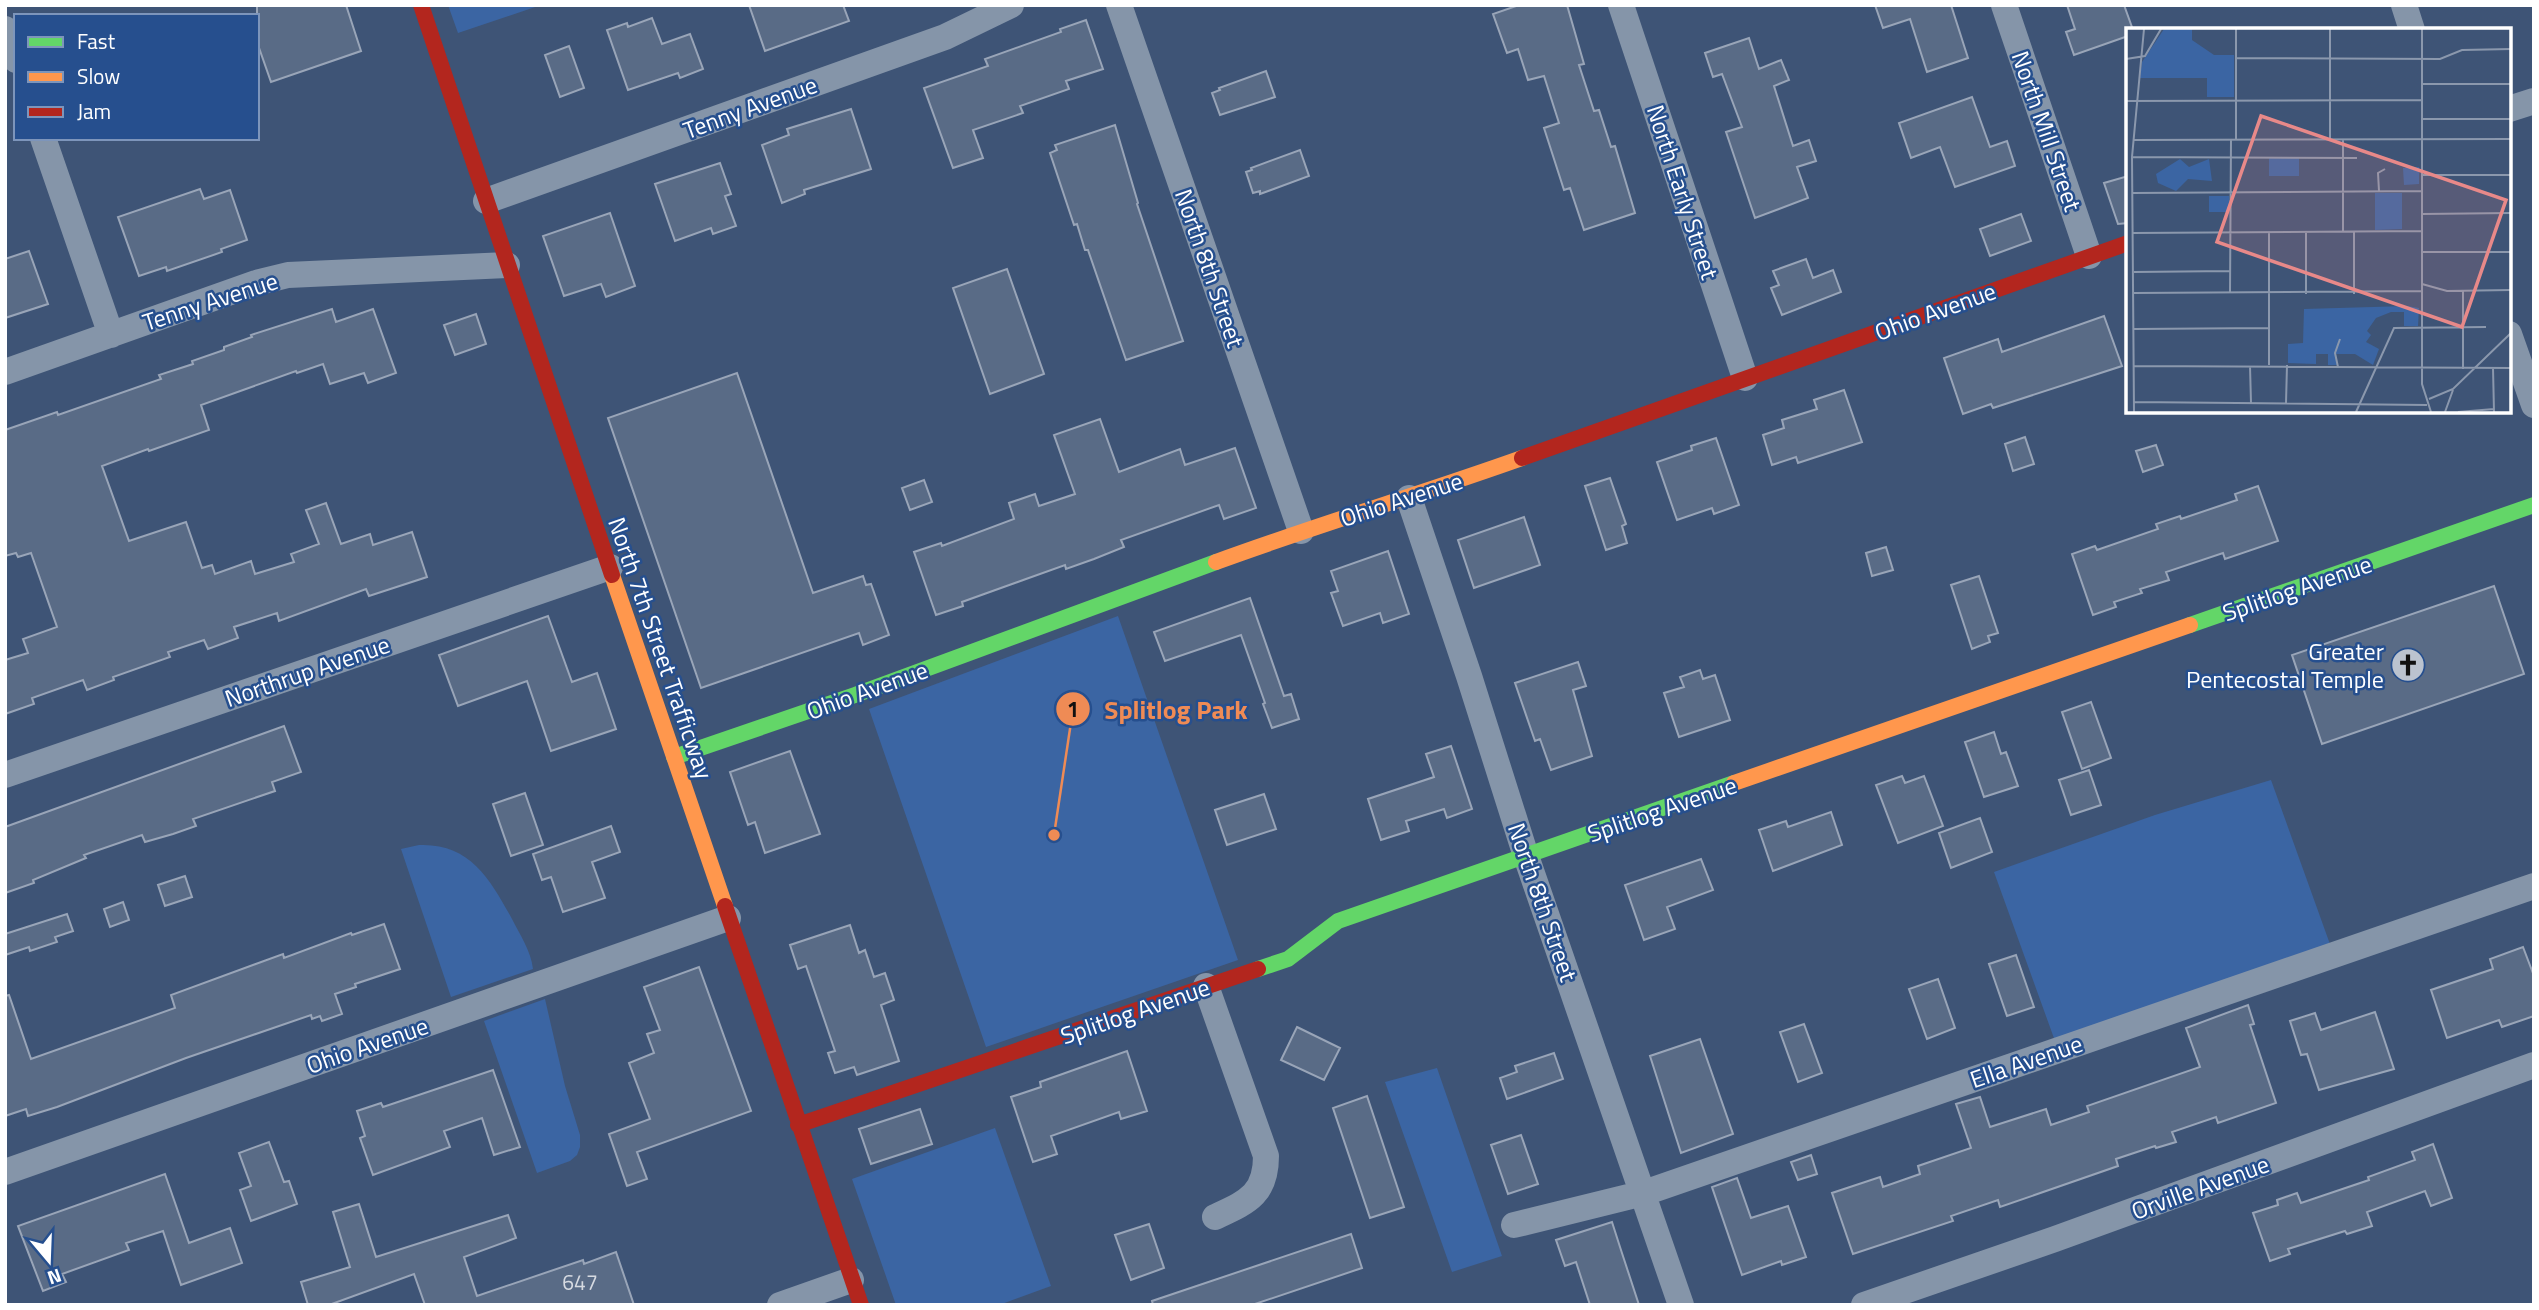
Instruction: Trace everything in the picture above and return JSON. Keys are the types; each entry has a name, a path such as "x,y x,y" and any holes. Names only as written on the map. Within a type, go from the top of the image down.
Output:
{"street":[{"name":"North 7th Street Trafficway","path":"421,5 860,1305"},
{"name":"Tenny Avenue","path":"485,201 945,37 1011,5"},
{"name":"North 8th Street","path":"1119,5 1301,531"},
{"name":"North Early Street","path":"1621,5 1745,378"},
{"name":"North Mill Street","path":"2004,5 2089,256"},
{"path":"2404,5 2411,28"},
{"path":"5,29 14,54"},
{"path":"2511,108 2534,101"},
{"path":"44,140 111,335"},
{"name":"Ohio Avenue","path":"674,757 855,695 1301,531 1409,498 2126,244"},
{"name":"Tenny Avenue","path":"5,372 256,283 288,275 507,265"},
{"path":"2511,340 2534,405"},
{"name":"North 8th Street","path":"1409,498 1526,856 1681,1305"},
{"name":"Splitlog Avenue","path":"798,1125 1288,959 1338,921 2534,505"},
{"name":"Northrup Avenue","path":"5,775 610,567"},
{"name":"Ella Avenue","path":"1514,1226 1644,1193 2534,886"},
{"name":"Ohio Avenue","path":"5,1172 728,918"},
{"path":"1206,986 1266,1156 1266,1177 1255,1193 1242,1204 1214,1217"},
{"name":"Orville Avenue","path":"1864,1305 2055,1239 2534,1065"},
{"path":"780,1305 851,1280"}],"shaded area":[{"path":"448,5 541,5 458,33"},
{"path":"1118,616 1238,960 986,1047 869,709"},
{"path":"2271,780 2331,947 2055,1041 1994,872 2155,815"},
{"path":"419,845 452,850 476,866 495,890 512,919 528,949 533,969 451,997 401,849"},
{"path":"545,999 565,1086 580,1135 580,1147 577,1155 570,1161 537,1173 484,1021"},
{"path":"1437,1068 1502,1256 1452,1272 1385,1082"},
{"path":"995,1128 1051,1286 999,1305 896,1305 852,1179"}],"building":[{"path":"257,5 346,5 361,51 271,82 259,48"},
{"path":"749,5 843,5 849,21 765,51"},
{"path":"1519,5 1567,5 1584,64 1579,65 1594,111 1599,110 1611,147 1615,146 1635,213 1584,230 1570,188 1564,190 1544,128 1559,123 1544,76 1528,80 1518,49 1507,53 1493,14"},
{"path":"1875,5 1951,5 1968,58 1927,72 1910,19 1883,28"},
{"path":"2067,5 2124,5 2132,28 2126,28 2126,37 2074,55 2066,32 2075,29"},
{"path":"652,18 662,44 690,34 703,69 680,78 678,73 628,90 607,30 627,23 628,27"},
{"path":"1086,20 1103,69 1066,81 1069,89 1020,106 1023,113 973,130 983,158 953,168 924,88 988,66 985,59 1061,32 1060,29"},
{"path":"1749,38 1759,69 1781,60 1789,80 1774,86 1793,146 1809,140 1816,161 1797,167 1808,198 1755,218 1726,132 1742,127 1722,74 1713,77 1705,53"},
{"path":"569,46 584,88 560,97 545,55"},
{"path":"1266,71 1275,97 1220,115 1212,93"},
{"path":"1972,97 1990,147 2007,141 2015,166 1955,187 1940,147 1911,158 1899,123"},
{"path":"851,109 871,169 804,190 805,194 782,203 762,145 789,135 787,129"},
{"path":"1115,125 1137,204 1183,341 1126,360 1088,250 1085,250 1077,224 1074,225 1050,153 1057,150 1055,145"},
{"path":"1300,150 1309,176 1260,194 1260,191 1253,193 1246,172"},
{"path":"720,163 731,194 725,196 736,226 713,234 711,228 675,241 655,184"},
{"path":"2126,177 2126,223 2118,224 2104,183"},
{"path":"200,189 204,199 230,190 247,240 221,249 222,252 167,271 166,267 139,276 118,217"},
{"path":"610,213 635,286 606,297 601,284 564,296 543,236"},
{"path":"2021,214 2031,241 1990,256 1980,229"},
{"path":"29,251 48,304 5,318 5,259"},
{"path":"1806,259 1813,278 1833,270 1841,292 1782,315 1771,288 1779,285 1773,271"},
{"path":"1007,269 1044,374 990,394 953,288"},
{"path":"332,309 336,322 373,309 396,373 368,383 364,373 330,384 323,364 297,373 296,371 201,405 209,430 102,466 129,541 186,522 202,568 212,565 215,574 251,561 255,574 294,562 291,554 319,544 306,510 326,503 341,544 370,534 373,545 412,532 427,577 369,596 366,589 279,621 277,613 234,627 238,638 208,649 204,640 168,652 170,657 113,677 114,680 87,690 83,680 32,698 34,704 5,714 5,660 28,653 23,639 57,627 31,553 18,557 16,553 5,556 5,430 57,412 58,415 161,379 159,375 193,364 192,361 224,350 224,347 252,337 251,335"},
{"path":"476,314 486,344 455,355 444,325"},
{"path":"2104,316 2122,366 1993,408 1991,404 1963,414 1944,358 1998,339 2002,352"},
{"path":"737,373 813,593 863,576 866,585 871,584 889,635 863,645 859,633 701,688 608,418"},
{"path":"1844,390 1862,442 1798,463 1796,457 1772,465 1763,435 1784,428 1782,420 1817,409 1814,400"},
{"path":"1100,419 1119,472 1180,449 1185,465 1235,448 1256,508 1224,519 1219,505 1121,540 1124,547 1094,559 1066,569 1065,565 962,602 963,606 936,615 914,552 941,543 942,546 1014,519 1009,503 1035,494 1039,506 1075,494 1054,435"},
{"path":"2025,437 2034,464 2013,471 2005,444"},
{"path":"1716,438 1739,505 1714,514 1712,508 1677,520 1657,462"},
{"path":"2156,445 2163,465 2143,472 2136,451"},
{"path":"1610,478 1626,524 1622,526 1627,543 1606,550 1585,486"},
{"path":"924,480 932,502 910,510 902,488"},
{"path":"2258,486 2278,541 2225,559 2223,553 2166,572 2169,580 2140,589 2142,593 2114,602 2116,607 2093,615 2072,554 2095,546 2097,550 2158,529 2156,524 2180,516 2181,519 2237,500 2235,494"},
{"path":"1524,517 1540,565 1474,588 1458,540"},
{"path":"1886,547 1893,570 1872,576 1866,553"},
{"path":"1388,551 1409,614 1383,623 1380,613 1343,626 1331,593 1338,591 1331,571"},
{"path":"1979,576 1998,633 1988,636 1990,642 1972,649 1951,585"},
{"name":"Greater Pentecostal Temple","path":"2494,586 2524,674 2322,744 2292,655"},
{"path":"1250,598 1284,696 1291,694 1299,719 1272,728 1241,635 1165,661 1154,632"},
{"path":"548,616 572,682 597,673 616,729 551,751 527,681 458,706 439,655"},
{"path":"1578,662 1586,686 1573,690 1592,756 1551,770 1540,739 1535,741 1515,683"},
{"path":"1700,670 1703,679 1715,675 1730,720 1679,737 1664,693 1684,687 1680,677"},
{"path":"2091,702 2111,758 2082,769 2062,712"},
{"path":"284,726 301,772 272,782 275,791 193,819 196,826 173,834 145,842 142,835 84,855 86,858 33,880 34,883 5,893 5,827"},
{"path":"1994,732 2001,754 2006,752 2018,786 1984,797 1965,742"},
{"path":"1451,746 1472,809 1447,818 1444,809 1406,821 1409,831 1381,840 1368,799 1434,777 1426,754"},
{"path":"790,751 820,834 765,853 755,822 748,825 730,772"},
{"path":"2089,770 2101,805 2071,815 2059,780"},
{"path":"1902,776 1905,783 1924,776 1943,826 1898,843 1876,785"},
{"path":"525,793 543,845 511,856 493,804"},
{"path":"1264,794 1276,829 1227,845 1215,810"},
{"path":"1831,812 1842,845 1773,871 1759,830 1786,821 1788,827"},
{"path":"1980,818 1992,852 1951,868 1939,833"},
{"path":"611,826 620,852 592,862 605,898 563,912 551,877 542,880 533,854"},
{"path":"1701,859 1713,890 1667,907 1675,929 1644,940 1625,885"},
{"path":"185,876 192,897 165,906 158,885"},
{"path":"123,902 129,920 110,927 104,909"},
{"path":"67,914 73,931 55,937 57,942 30,951 29,947 5,955 5,934"},
{"path":"384,924 400,969 355,984 356,987 335,994 342,1014 322,1021 320,1016 312,1019 311,1015 186,1058 57,1107 28,1116 26,1109 5,1116 5,996 9,995 31,1059 175,1008 171,995 283,954 284,958 351,933 352,935"},
{"path":"850,925 859,953 865,950 874,977 885,973 894,1000 881,1005 899,1061 857,1075 854,1067 835,1073 828,1053 835,1051 806,966 798,969 790,945"},
{"path":"2523,947 2534,976 2534,1016 2502,1027 2499,1020 2447,1038 2431,990 2493,969 2490,959"},
{"path":"2016,955 2034,1007 2007,1016 1989,964"},
{"path":"699,967 751,1111 637,1152 647,1179 627,1186 609,1134 650,1119 629,1063 654,1053 647,1034 660,1030 644,987"},
{"path":"1938,979 1955,1028 1927,1039 1909,989"},
{"path":"2248,1005 2254,1024 2250,1025 2276,1103 2218,1123 2216,1117 2172,1132 2176,1142 2116,1159 2118,1166 2000,1207 1998,1200 1951,1216 1953,1221 1853,1254 1832,1193 1880,1177 1883,1187 1920,1174 1918,1166 1971,1148 1956,1104 1980,1097 1990,1127 2046,1109 2051,1125 2089,1112 2087,1106 2200,1067 2186,1028"},
{"path":"2375,1012 2394,1069 2319,1090 2307,1054 2301,1055 2290,1021 2315,1013 2321,1030"},
{"path":"1804,1024 1822,1073 1798,1082 1780,1032"},
{"path":"1297,1027 1340,1048 1324,1080 1281,1060"},
{"path":"1700,1039 1733,1134 1681,1153 1650,1056"},
{"path":"1127,1051 1147,1111 1121,1119 1119,1112 1051,1136 1057,1154 1033,1162 1011,1097 1041,1087 1040,1082"},
{"path":"1554,1053 1563,1079 1507,1099 1500,1078 1517,1072 1515,1066"},
{"path":"493,1070 520,1147 494,1155 482,1118 444,1131 450,1147 373,1175 360,1138 365,1136 357,1111 381,1103 383,1107"},
{"path":"1367,1096 1404,1207 1370,1218 1333,1108"},
{"path":"920,1109 932,1144 871,1164 859,1129"},
{"path":"1521,1135 1538,1184 1508,1194 1491,1145"},
{"path":"269,1142 284,1182 289,1181 297,1204 251,1221 240,1190 251,1186 239,1153"},
{"path":"2433,1144 2452,1198 2431,1206 2425,1191 2367,1212 2372,1226 2347,1234 2345,1231 2288,1249 2290,1254 2270,1261 2253,1213 2278,1205 2277,1200 2297,1193 2301,1203 2369,1180 2368,1177 2415,1160 2412,1152"},
{"path":"1811,1155 1817,1174 1798,1180 1791,1162"},
{"path":"165,1174 189,1243 230,1228 242,1263 181,1285 163,1231 126,1243 129,1250 62,1274 66,1282 43,1291 18,1226"},
{"path":"1737,1178 1751,1218 1788,1206 1806,1257 1782,1265 1781,1261 1742,1275 1712,1187"},
{"path":"359,1204 376,1257 508,1215 516,1238 464,1257 477,1296 583,1260 584,1264 616,1252 634,1305 425,1305 414,1274 329,1305 308,1305 301,1282 350,1267 333,1212"},
{"path":"1612,1222 1639,1305 1590,1305 1576,1262 1565,1266 1556,1240"},
{"path":"1149,1224 1164,1268 1131,1280 1115,1235"},
{"path":"1351,1234 1362,1268 1252,1305 1153,1305 1152,1301"}],"traffic: fast":[{"path":"2190,625 2534,505"},
{"path":"674,757 855,695 1216,562"},
{"path":"1258,969 1288,959 1338,921 1734,783"}],"traffic: slow":[{"path":"1216,562 1522,458"},
{"path":"612,575 725,906"},
{"path":"1734,783 2190,625"}],"traffic: jam":[{"path":"421,5 612,575"},
{"path":"1522,458 2126,244"},
{"path":"725,906 861,1305"},
{"path":"798,1125 1258,969"}],"place":[{"name":"Greater Pentecostal Temple","path":"2408,665"},
{"name":"Splitlog Park","path":"1054,835"}]}
